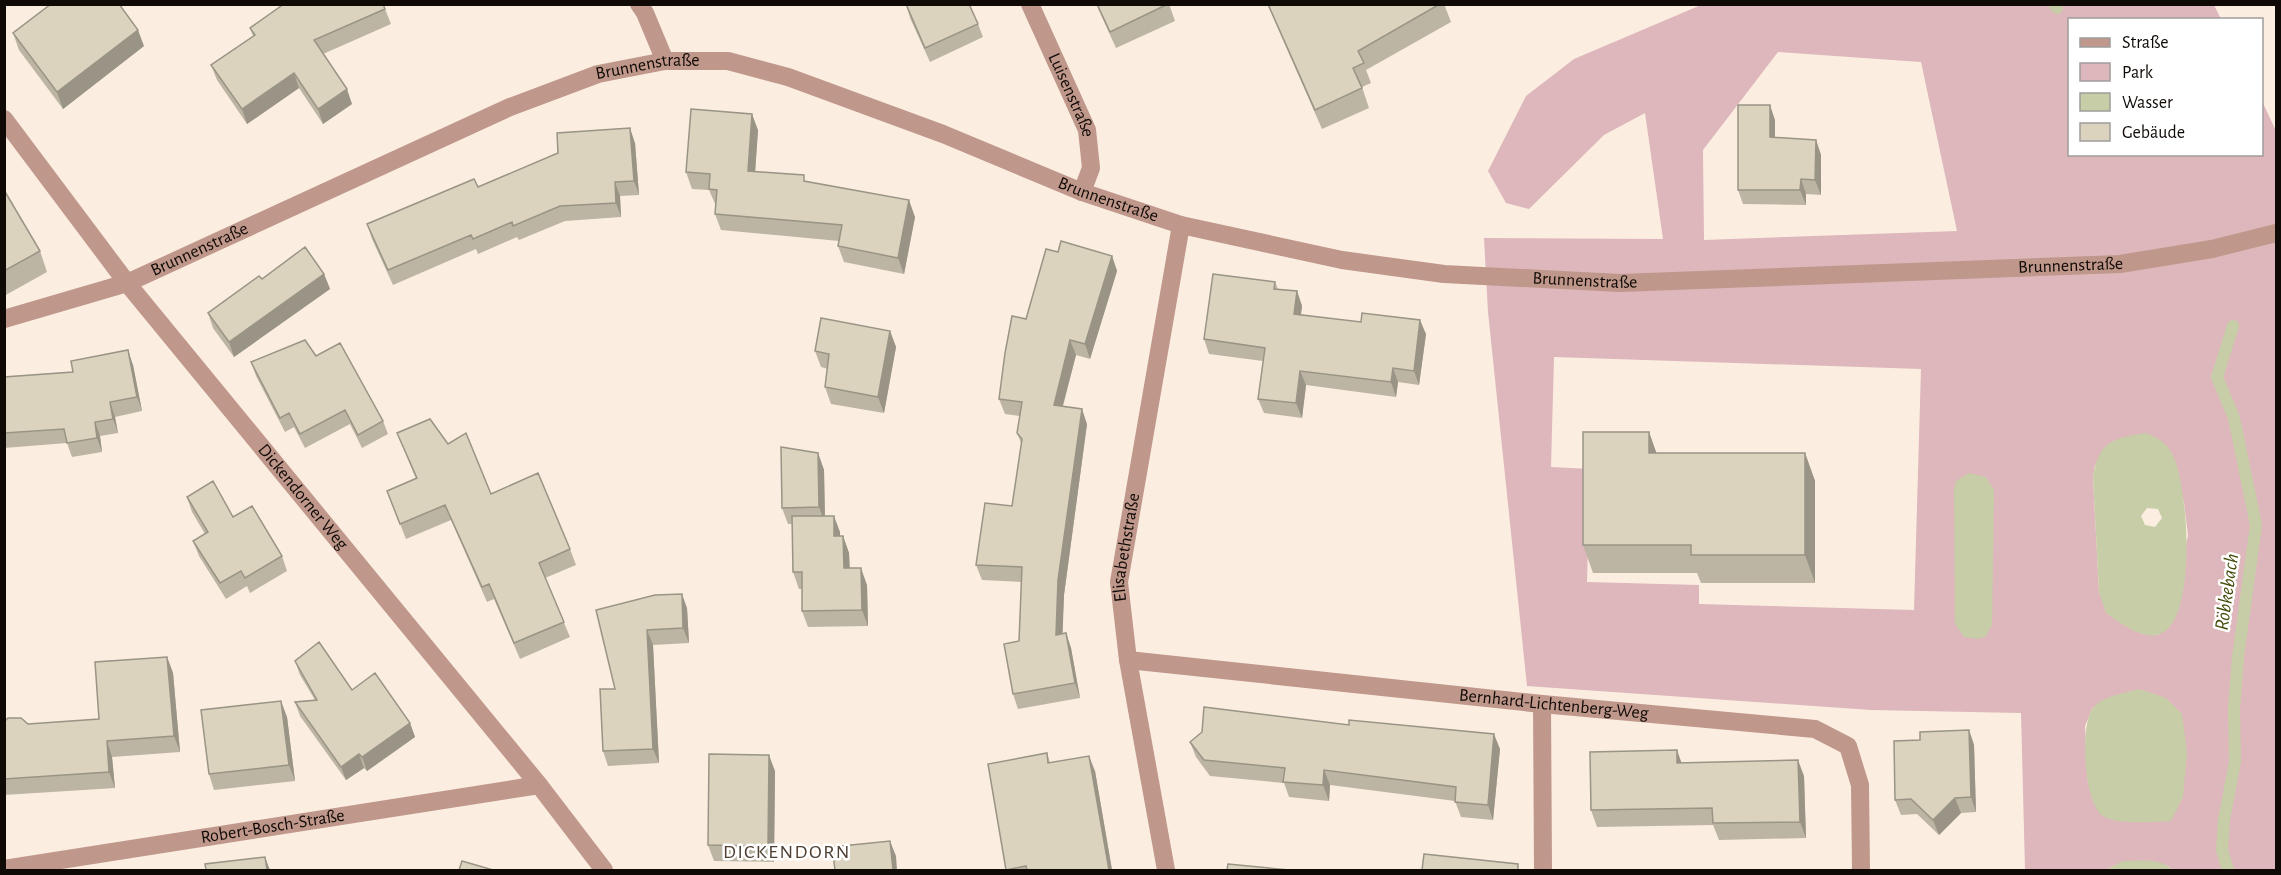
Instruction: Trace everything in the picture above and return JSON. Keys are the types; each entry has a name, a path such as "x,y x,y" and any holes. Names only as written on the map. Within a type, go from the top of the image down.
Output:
{"street":[{"path":"639,4 665,61"},
{"name":"Luisenstraße","path":"1030,4 1087,130 1090,168 1082,192"},
{"name":"Brunnenstraße","path":"4,319 127,283 510,107 598,74 665,61 728,61 788,77 943,134 1082,192 1181,225 1342,260 1443,274 1620,283 2120,264 2212,249 2277,233"},
{"name":"Dickendorner Weg","path":"4,119 127,283 539,785 604,870"},
{"name":"Elisabethstraße","path":"1166,870 1128,660 1119,582 1181,225"},
{"name":"Bernhard-Lichtenberg-Weg","path":"1128,660 1542,704 1815,729 1848,746 1860,785 1861,870"},
{"path":"1542,704 1543,870"},
{"name":"Robert-Bosch-Straße","path":"4,869 539,785"}],"green space":[{"path":"1701,5 2214,5 2220,18 2068,18 2068,156 2263,156 2263,103 2276,131 2276,870 2172,870 2168,866 2153,861 2124,861 2106,870 2025,870 2021,713 1871,710 1527,686 1488,312 1484,238 1663,239 1645,113 1604,135 1529,209 1506,203 1488,171 1526,96 1574,59","holes":["1778,52 1921,62 1957,231 1704,240 1703,150","1554,357 1921,369 1914,610 1699,604 1699,585 1587,582 1590,469 1551,467","2172,454 2184,503 2188,536 2159,635 2143,634 2124,625 2099,592 2093,477 2095,465","2093,707 2088,785 2085,726"]}],"water":[{"path":"2146,433 2163,442 2171,452 2182,491 2185,519 2185,578 2180,604 2172,624 2160,634 2153,635 2132,630 2106,613 2099,592 2093,477 2099,456 2109,443","holes":["2147,508 2158,509 2162,518 2155,527 2145,525 2141,516"]},
{"path":"1969,473 1986,477 1994,490 1992,625 1986,636 1979,639 1964,637 1955,624 1954,489 1956,481"},
{"path":"2139,689 2166,698 2182,714 2187,753 2183,797 2171,821 2136,822 2109,819 2097,809 2091,797 2085,747 2086,731 2093,708 2114,696"},
{"path":"2123,861 2156,861 2172,870 2106,870"}],"building":[{"path":"51,4 119,4 138,30 57,92 13,33"},
{"path":"284,4 383,4 385,9 314,40 347,89 318,109 294,73 242,109 211,65 255,35 250,28"},
{"path":"906,4 969,4 978,24 925,48"},
{"path":"1097,4 1168,4 1110,32"},
{"path":"1268,4 1440,4 1358,51 1364,63 1353,68 1362,88 1315,110"},
{"path":"1738,105 1770,105 1770,137 1816,140 1815,180 1801,179 1800,190 1738,190"},
{"path":"691,109 752,114 748,171 804,175 804,181 909,200 898,258 838,246 842,225 715,214 717,190 709,189 710,174 686,172"},
{"path":"630,128 634,181 615,182 616,203 560,206 513,226 512,222 473,239 471,235 388,270 367,224 474,179 478,187 558,153 557,133"},
{"path":"4,190 40,251 4,271"},
{"path":"1061,241 1112,256 1085,344 1070,340 1054,405 1082,409 1058,580 1056,635 1066,633 1075,683 1013,694 1004,644 1019,641 1022,567 976,565 985,503 1012,506 1022,439 1017,433 1022,402 999,399 1012,316 1026,319 1046,249 1058,252"},
{"path":"305,247 324,274 229,342 208,313 259,276 262,279"},
{"path":"1213,274 1275,282 1274,289 1297,291 1294,314 1361,322 1362,313 1420,320 1414,371 1393,368 1391,382 1300,371 1296,403 1258,399 1265,348 1204,339"},
{"path":"821,318 890,331 878,397 825,387 829,354 815,351"},
{"path":"305,340 316,356 340,343 383,421 358,435 345,410 300,434 289,413 280,418 251,362"},
{"path":"128,350 137,397 110,402 113,419 95,422 97,438 67,443 64,429 4,433 4,377 73,372 71,361"},
{"path":"430,419 448,444 466,433 491,494 538,473 570,549 539,563 564,622 514,643 489,584 482,587 445,505 400,524 387,491 417,478 397,433"},
{"path":"1583,432 1649,432 1649,453 1805,453 1805,555 1691,555 1691,545 1583,545"},
{"path":"781,447 818,453 819,507 782,508"},
{"path":"213,481 233,517 252,506 282,556 245,578 241,571 220,583 193,541 208,532 187,497"},
{"path":"792,516 834,516 834,536 843,536 844,568 861,568 862,610 802,611 802,572 793,572"},
{"path":"682,594 683,628 647,630 653,749 603,751 600,689 615,689 596,610 655,595"},
{"path":"319,642 352,690 375,673 410,723 362,757 359,754 341,767 295,702 317,700 295,661"},
{"path":"167,657 174,736 107,741 109,772 4,779 4,722 8,718 21,718 28,724 99,719 95,662"},
{"path":"281,701 289,765 209,774 201,710"},
{"path":"1204,707 1349,725 1349,720 1494,734 1488,805 1455,802 1456,787 1324,770 1323,785 1283,782 1285,768 1204,760 1190,742 1202,732"},
{"path":"1969,730 1971,797 1955,798 1933,820 1911,799 1895,800 1894,741 1920,740 1920,732"},
{"path":"1677,750 1677,763 1798,760 1800,822 1713,823 1712,808 1591,810 1590,752"},
{"path":"1047,753 1048,763 1089,756 1109,870 1027,870 1026,866 1006,870 988,764"},
{"path":"709,754 769,755 768,846 708,845"},
{"path":"890,841 893,870 835,870 832,847"},
{"path":"1424,854 1518,864 1518,870 1422,870"},
{"path":"265,857 267,870 206,870 205,864"},
{"path":"462,861 493,870 459,870"},
{"path":"1228,864 1289,870 1227,870"}],"waterway":[{"path":"2054,4 2057,8"},
{"name":"Röbkebach","path":"2228,870 2222,850 2224,820 2235,762 2234,709 2238,657 2256,525 2234,418 2217,377 2233,326"}],"district":[{"name":"DICKENDORN","path":"787,852"}]}
